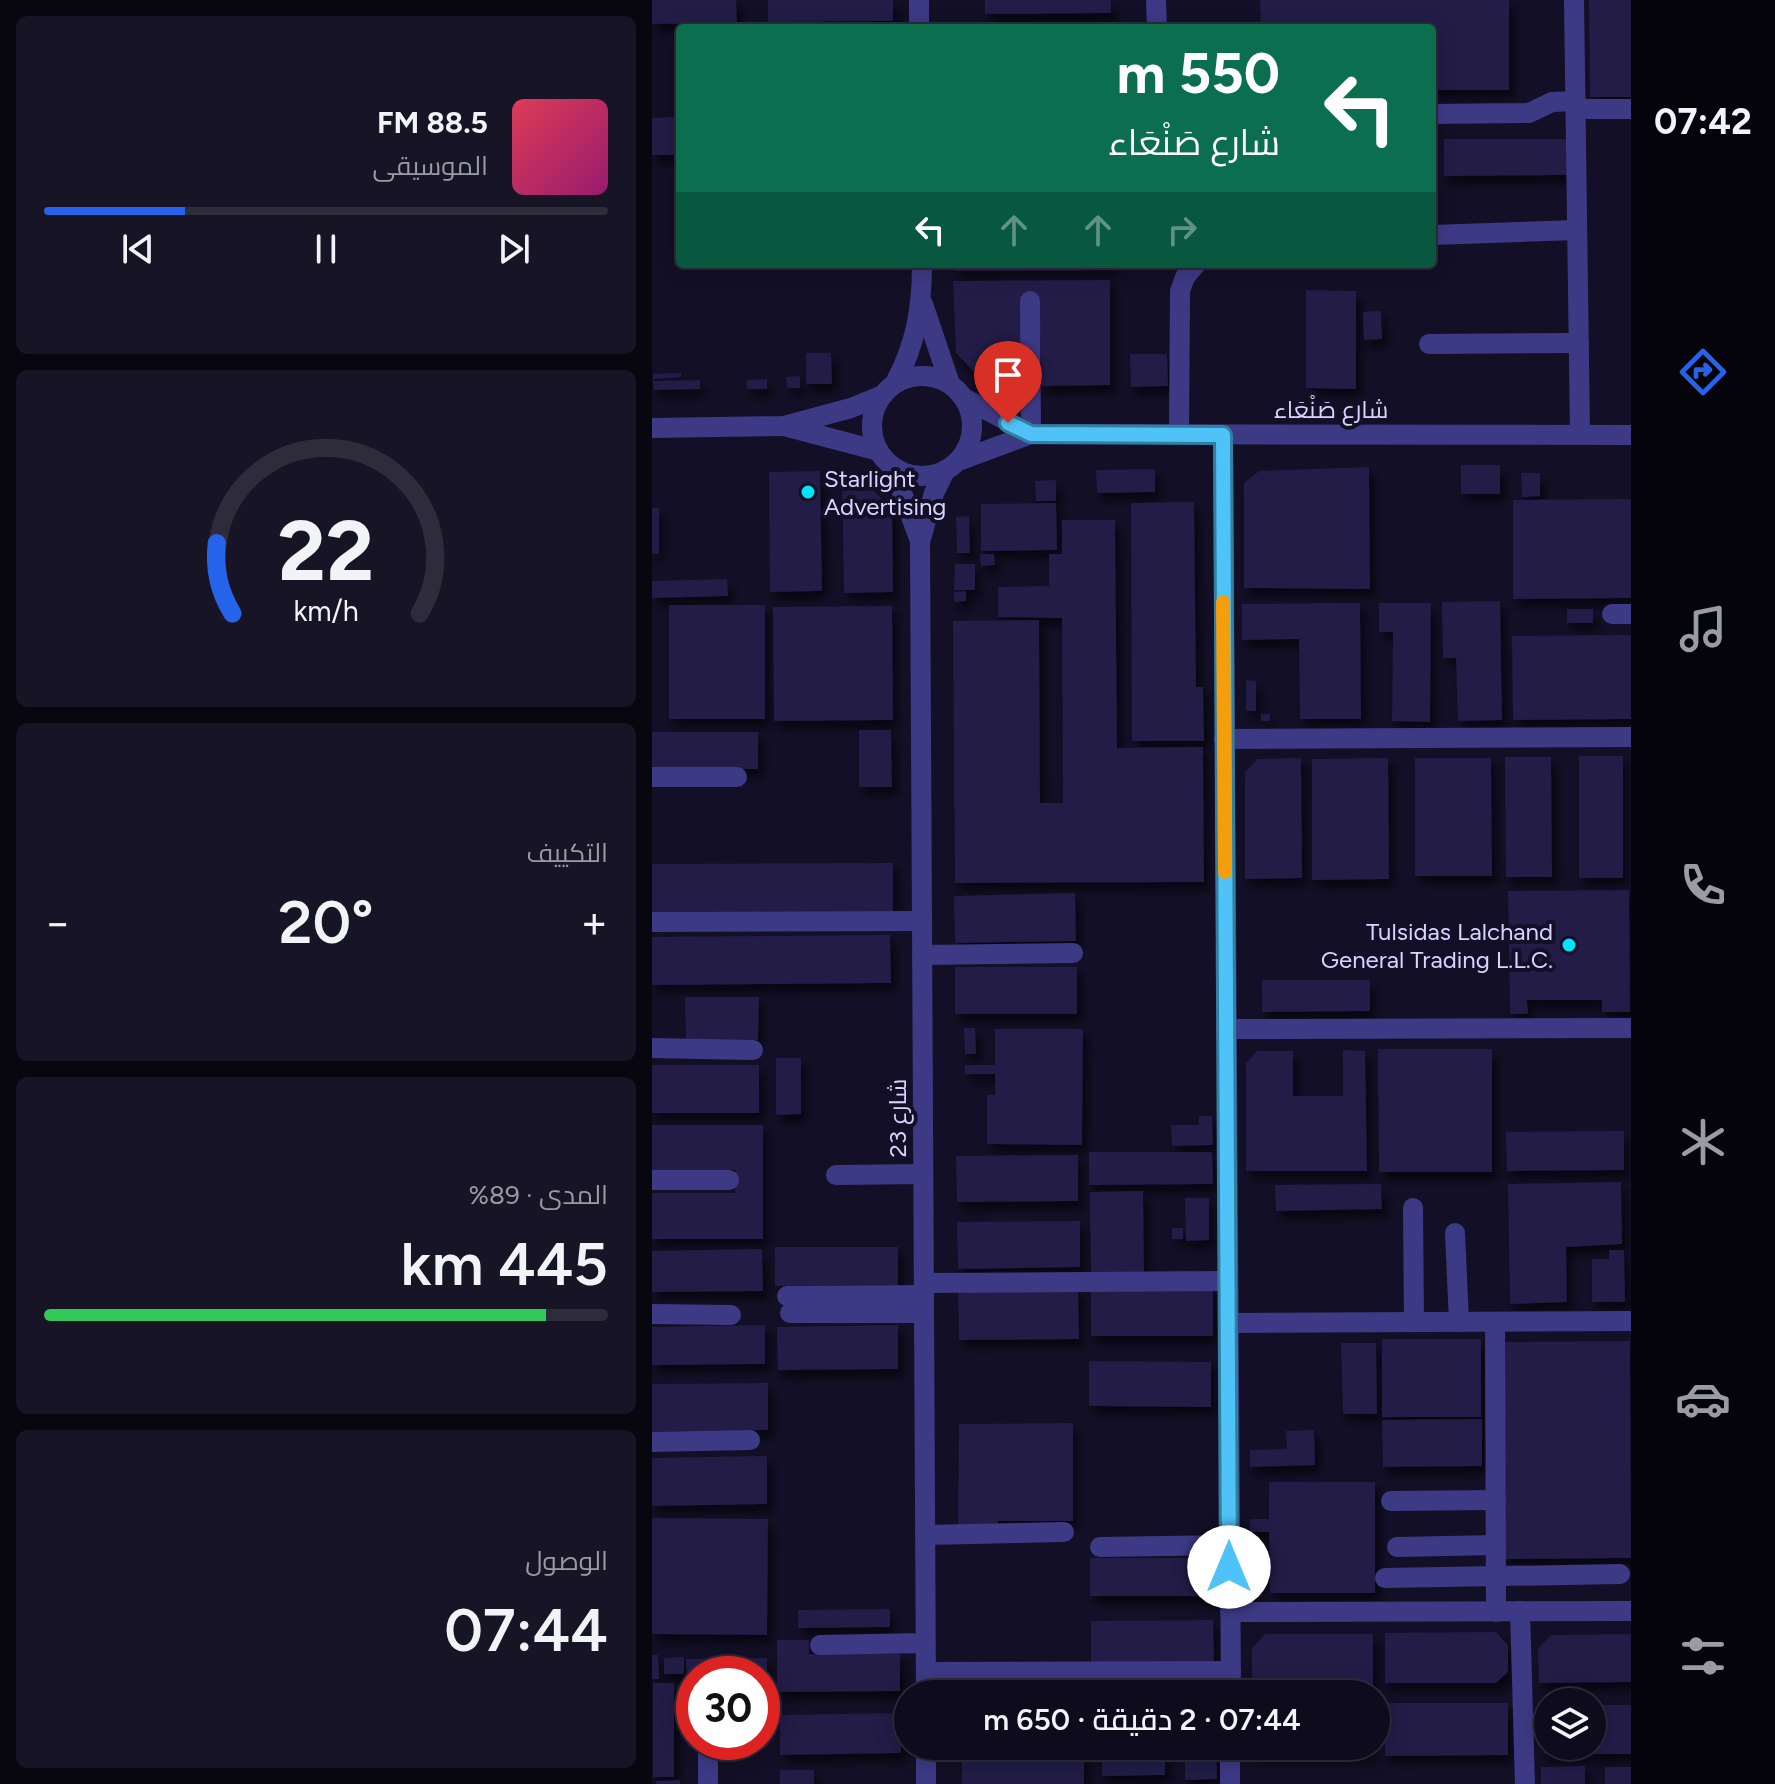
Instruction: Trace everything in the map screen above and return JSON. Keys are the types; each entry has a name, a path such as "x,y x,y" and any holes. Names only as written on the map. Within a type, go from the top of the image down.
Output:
{"street":[{"path":"919,0 919,24"},
{"path":"1156,0 1157,24"},
{"path":"1574,0 1580,434"},
{"path":"1436,114 1529,113 1552,102 1631,109"},
{"path":"1436,235 1577,230"},
{"path":"885,458 873,433 874,413 907,360 916,336 922,300 922,268"},
{"path":"1179,434 1180,291 1193,268"},
{"path":"784,426 885,458 904,473 918,476 952,466 968,447 972,431 971,414 957,391 922,300"},
{"path":"1030,301 1031,434"},
{"path":"1429,344 1579,343"},
{"path":"652,428 784,426 851,408 923,376 957,391"},
{"name":"شارع صَنْعَاء","path":"957,391 1031,434"},
{"name":"شارع صَنْعَاء","path":"952,466 1031,434 1631,435"},
{"path":"1223,435 1231,1680"},
{"name":"شارع 23","path":"885,458 920,542"},
{"name":"شارع 23","path":"926,1680 920,542 934,493 952,466"},
{"path":"1224,739 1631,737"},
{"path":"652,777 737,777"},
{"path":"652,922 922,921"},
{"path":"922,955 1073,953"},
{"path":"1226,1029 1631,1028"},
{"path":"652,1048 753,1050"},
{"path":"836,1175 923,1174"},
{"path":"652,1180 729,1180"},
{"path":"1413,1208 1414,1322"},
{"path":"1455,1233 1459,1322"},
{"path":"788,1305 1228,1281"},
{"path":"652,1314 731,1315"},
{"path":"1228,1323 1631,1321"},
{"path":"1495,1322 1496,1612"},
{"path":"652,1442 750,1440"},
{"path":"1391,1501 1496,1500"},
{"path":"925,1535 1064,1532"},
{"path":"1100,1547 1229,1545"},
{"path":"1397,1547 1496,1545"},
{"path":"1385,1578 1620,1574"},
{"path":"1520,1611 1525,1784"},
{"path":"1230,1612 1631,1611"},
{"path":"820,1645 925,1643"},
{"path":"926,1672 1231,1671"},
{"path":"708,1760 708,1784"},
{"path":"926,1760 926,1784"},
{"path":"1230,1760 1230,1784"}],"building":[{"path":"652,0 736,0 737,23 652,24"},
{"path":"768,0 893,0 893,21 768,22"},
{"path":"985,0 1111,0 1111,13 985,14"},
{"path":"1260,0 1509,0 1509,90 1436,90 1436,24 1261,24"},
{"path":"1589,0 1631,0 1631,97 1590,97"},
{"path":"676,117 676,155 652,155 652,118"},
{"path":"1444,139 1568,139 1568,175 1444,176"},
{"path":"955,268 1113,268 1113,270 955,271"},
{"path":"1110,280 1110,385 1042,386 1039,299 1024,389 989,388 956,353 953,281"},
{"path":"1306,290 1356,291 1356,389 1306,388"},
{"path":"1381,311 1382,339 1364,340 1363,312"},
{"path":"806,353 831,353 832,384 806,384"},
{"path":"1130,354 1167,354 1168,386 1131,387"},
{"path":"681,373 681,377 653,379 653,374"},
{"path":"800,376 800,388 787,388 786,377"},
{"path":"767,379 767,389 747,389 747,380"},
{"path":"700,380 700,389 654,390 653,381"},
{"path":"1461,465 1500,465 1500,494 1461,494"},
{"path":"1369,467 1370,589 1244,588 1244,483 1259,471"},
{"path":"1155,469 1155,492 1097,493 1096,470"},
{"path":"820,471 822,591 770,592 769,472"},
{"path":"842,473 858,473 892,510 893,592 844,593"},
{"path":"1521,473 1540,473 1540,496 1522,497"},
{"path":"1056,480 1056,501 1036,501 1035,481"},
{"path":"1631,499 1631,598 1513,599 1513,500"},
{"path":"1194,502 1196,687 1203,687 1204,741 1132,741 1131,503"},
{"path":"1056,503 1057,550 981,551 981,504"},
{"path":"652,508 659,508 659,554 652,554"},
{"path":"969,516 970,553 957,553 956,517"},
{"path":"1062,520 1115,520 1117,748 1203,747 1204,882 955,883 953,621 1039,620 1040,803 1063,803 1062,618 998,617 998,587 1049,586 1049,554 1062,554"},
{"path":"980,554 994,554 995,565 981,566"},
{"path":"955,564 975,564 975,590 954,590"},
{"path":"727,579 728,596 652,598 652,581"},
{"path":"966,591 966,601 954,602 954,592"},
{"path":"1500,601 1502,720 1458,721 1456,658 1443,658 1442,602"},
{"path":"1360,603 1361,719 1300,719 1299,639 1242,640 1242,604"},
{"path":"1379,603 1431,603 1430,722 1392,721 1393,632 1379,632"},
{"path":"669,605 765,605 765,719 669,719"},
{"path":"892,606 893,720 774,721 773,607"},
{"path":"1567,609 1593,609 1593,623 1567,623"},
{"path":"1631,635 1631,719 1513,720 1512,636"},
{"path":"1246,680 1256,681 1256,711 1246,711"},
{"path":"1261,714 1270,714 1270,721 1261,721"},
{"path":"859,730 891,730 892,787 859,787"},
{"path":"652,732 758,732 758,769 652,769"},
{"path":"1579,756 1623,756 1623,878 1579,878"},
{"path":"1505,757 1551,757 1552,877 1506,877"},
{"path":"1301,758 1302,878 1245,879 1245,772 1257,759"},
{"path":"1388,758 1389,879 1312,880 1312,759"},
{"path":"1415,758 1491,758 1492,876 1415,876"},
{"path":"893,863 893,911 652,912 652,864"},
{"name":"Tulsidas Lalchand General Trading L.L.C.","path":"1629,890 1630,1012 1602,1012 1602,1000 1527,1000 1528,1014 1510,1014 1508,891"},
{"path":"1075,893 1076,941 955,943 954,896"},
{"path":"890,935 891,983 652,985 652,937"},
{"path":"955,967 1077,967 1077,1014 955,1014"},
{"path":"1262,980 1370,980 1370,1011 1262,1012"},
{"path":"685,997 759,997 758,1040 686,1042"},
{"path":"964,1028 975,1028 976,1054 965,1054"},
{"path":"995,1029 1083,1029 1082,1145 987,1144 987,1095 995,1095 995,1074 965,1074 965,1065 995,1065"},
{"path":"1378,1049 1492,1049 1492,1172 1379,1172"},
{"path":"1343,1050 1365,1051 1367,1171 1246,1171 1246,1063 1257,1051 1293,1051 1293,1096 1343,1096"},
{"path":"776,1058 801,1058 801,1114 776,1115"},
{"path":"652,1065 759,1065 759,1113 652,1113"},
{"path":"1199,1116 1212,1116 1213,1145 1172,1146 1171,1125 1199,1125"},
{"path":"652,1125 763,1125 763,1239 652,1239 652,1193 735,1193 735,1170 652,1170"},
{"path":"1624,1131 1624,1170 1507,1171 1506,1132"},
{"path":"1089,1152 1212,1152 1213,1184 1089,1185"},
{"path":"1078,1155 1078,1201 957,1202 956,1156"},
{"path":"1621,1182 1622,1244 1566,1247 1567,1302 1510,1304 1508,1184"},
{"path":"1381,1184 1382,1209 1276,1211 1275,1185"},
{"path":"1143,1191 1144,1272 1191,1271 1191,1278 1091,1280 1090,1192"},
{"path":"1185,1198 1209,1198 1209,1240 1186,1241"},
{"path":"1080,1221 1080,1267 958,1269 957,1222"},
{"path":"1172,1228 1183,1228 1183,1239 1172,1239"},
{"path":"775,1247 898,1247 898,1285 775,1286"},
{"path":"762,1249 763,1291 652,1292 652,1251"},
{"path":"1609,1250 1624,1250 1625,1302 1592,1302 1592,1259 1609,1259"},
{"path":"1213,1283 1213,1336 1091,1336 1091,1291"},
{"path":"1078,1287 1079,1339 959,1340 958,1288"},
{"path":"765,1325 765,1364 652,1365 652,1327"},
{"path":"898,1325 898,1369 778,1370 777,1327"},
{"path":"1382,1339 1481,1339 1481,1417 1382,1417"},
{"path":"1630,1341 1631,1558 1504,1559 1503,1342"},
{"path":"1341,1343 1376,1343 1377,1414 1343,1414"},
{"path":"1089,1361 1211,1362 1211,1407 1089,1406"},
{"path":"768,1383 768,1430 652,1432 652,1384"},
{"path":"1482,1419 1482,1466 1383,1467 1382,1420"},
{"path":"1073,1423 1073,1521 998,1521 998,1529 958,1529 959,1424"},
{"path":"1314,1430 1315,1465 1250,1467 1250,1450 1287,1449 1286,1431"},
{"path":"767,1456 767,1504 652,1506 652,1458"},
{"path":"1269,1482 1375,1482 1375,1593 1270,1593 1269,1532 1250,1532 1250,1519 1269,1519"},
{"path":"652,1518 768,1519 767,1635 652,1634"},
{"path":"1090,1558 1212,1558 1212,1596 1090,1596"},
{"path":"890,1609 890,1627 798,1628 798,1610"},
{"path":"1213,1620 1214,1664 1091,1664 1091,1621"},
{"path":"1496,1632 1508,1645 1508,1672 1496,1683 1390,1683 1390,1680 1385,1680 1385,1633"},
{"path":"1265,1634 1373,1634 1373,1680 1252,1680 1252,1648"},
{"path":"1631,1634 1631,1682 1539,1683 1538,1648 1551,1635"},
{"path":"777,1640 809,1640 809,1654 900,1654 900,1680 894,1680 894,1691 780,1692 780,1656 777,1656"},
{"path":"652,1655 658,1655 659,1679 652,1679"},
{"path":"676,1657 676,1674 664,1674 664,1658"},
{"path":"1101,1679 1164,1679 1164,1680"},
{"path":"653,1683 674,1683 674,1777 653,1777"},
{"path":"1390,1703 1508,1703 1508,1755 1390,1756"},
{"path":"1606,1705 1631,1705 1631,1754 1606,1754"},
{"path":"894,1713 894,1753 780,1755 780,1715"},
{"path":"962,1760 1084,1760 1084,1784 962,1784"},
{"path":"1102,1760 1165,1760 1165,1775 1102,1776"},
{"path":"1216,1760 1217,1779 1185,1780 1185,1762"},
{"path":"1585,1766 1585,1784 1541,1784 1541,1767"},
{"path":"1605,1767 1631,1767 1631,1784 1605,1784"},
{"path":"780,1770 814,1770 814,1784 780,1784"},
{"path":"680,1780 680,1784 656,1784 656,1781"}],"slow traffic":[{"path":"1223,602 1225,872"}],"place":[{"name":"Starlight Advertising","path":"808,492"},
{"name":"Tulsidas Lalchand General Trading L.L.C.","path":"1569,945"}],"route":[{"path":"1008,423 1031,434 1223,435 1229,1567"}]}
